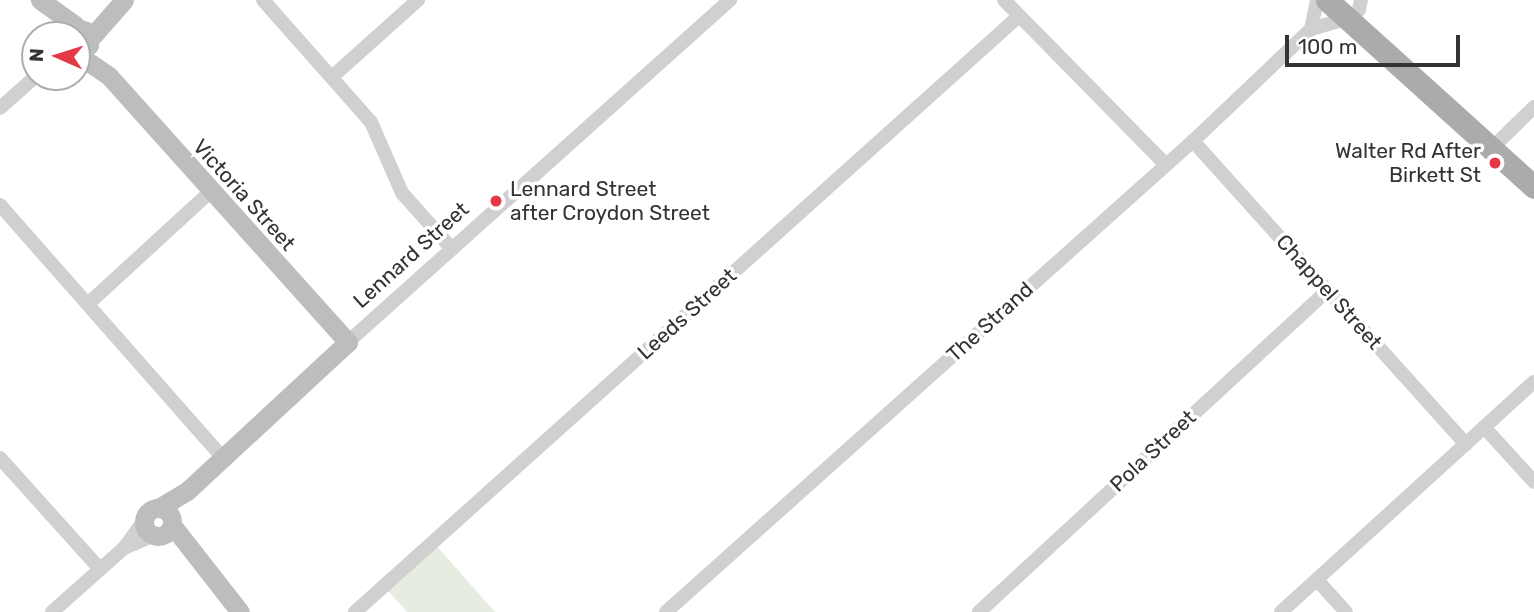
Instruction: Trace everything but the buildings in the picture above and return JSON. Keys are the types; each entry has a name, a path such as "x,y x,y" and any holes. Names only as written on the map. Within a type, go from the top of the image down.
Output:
{"main road":[{"path":"1327,0 1353,7 1496,144 1534,187"},
{"path":"1496,144 1534,169"}],"street":[{"name":"Victoria Street","path":"41,0 60,21"},
{"path":"91,25 117,0"},
{"path":"91,27 124,0"},
{"path":"263,0 371,122 402,193 452,249"},
{"path":"333,76 418,0"},
{"name":"Lennard Street","path":"52,612 124,548 160,524 187,491 222,456 730,0"},
{"path":"1004,0 1166,165"},
{"path":"1311,29 1317,0"},
{"name":"The Strand","path":"666,612 1193,141 1311,29 1353,7"},
{"name":"Leeds Street","path":"355,612 1019,16"},
{"name":"Victoria Street","path":"91,52 106,64 110,76 210,192 348,342"},
{"path":"0,108 21,89"},
{"path":"1496,144 1534,107"},
{"name":"Chappel Street","path":"1193,141 1466,444"},
{"path":"89,303 210,192"},
{"path":"0,205 222,456"},
{"name":"Pola Street","path":"979,612 1328,290"},
{"path":"1281,612 1534,382"},
{"path":"1484,427 1534,482"},
{"path":"0,458 100,569"},
{"path":"160,524 240,612"},
{"path":"1317,580 1346,612"}],"shaded area":[{"path":"433,542 495,612 407,612 384,586"}],"place":[{"name":"Walter Rd After Birkett St","path":"1495,163"},
{"name":"Lennard Street after Croydon Street","path":"496,201"}]}
